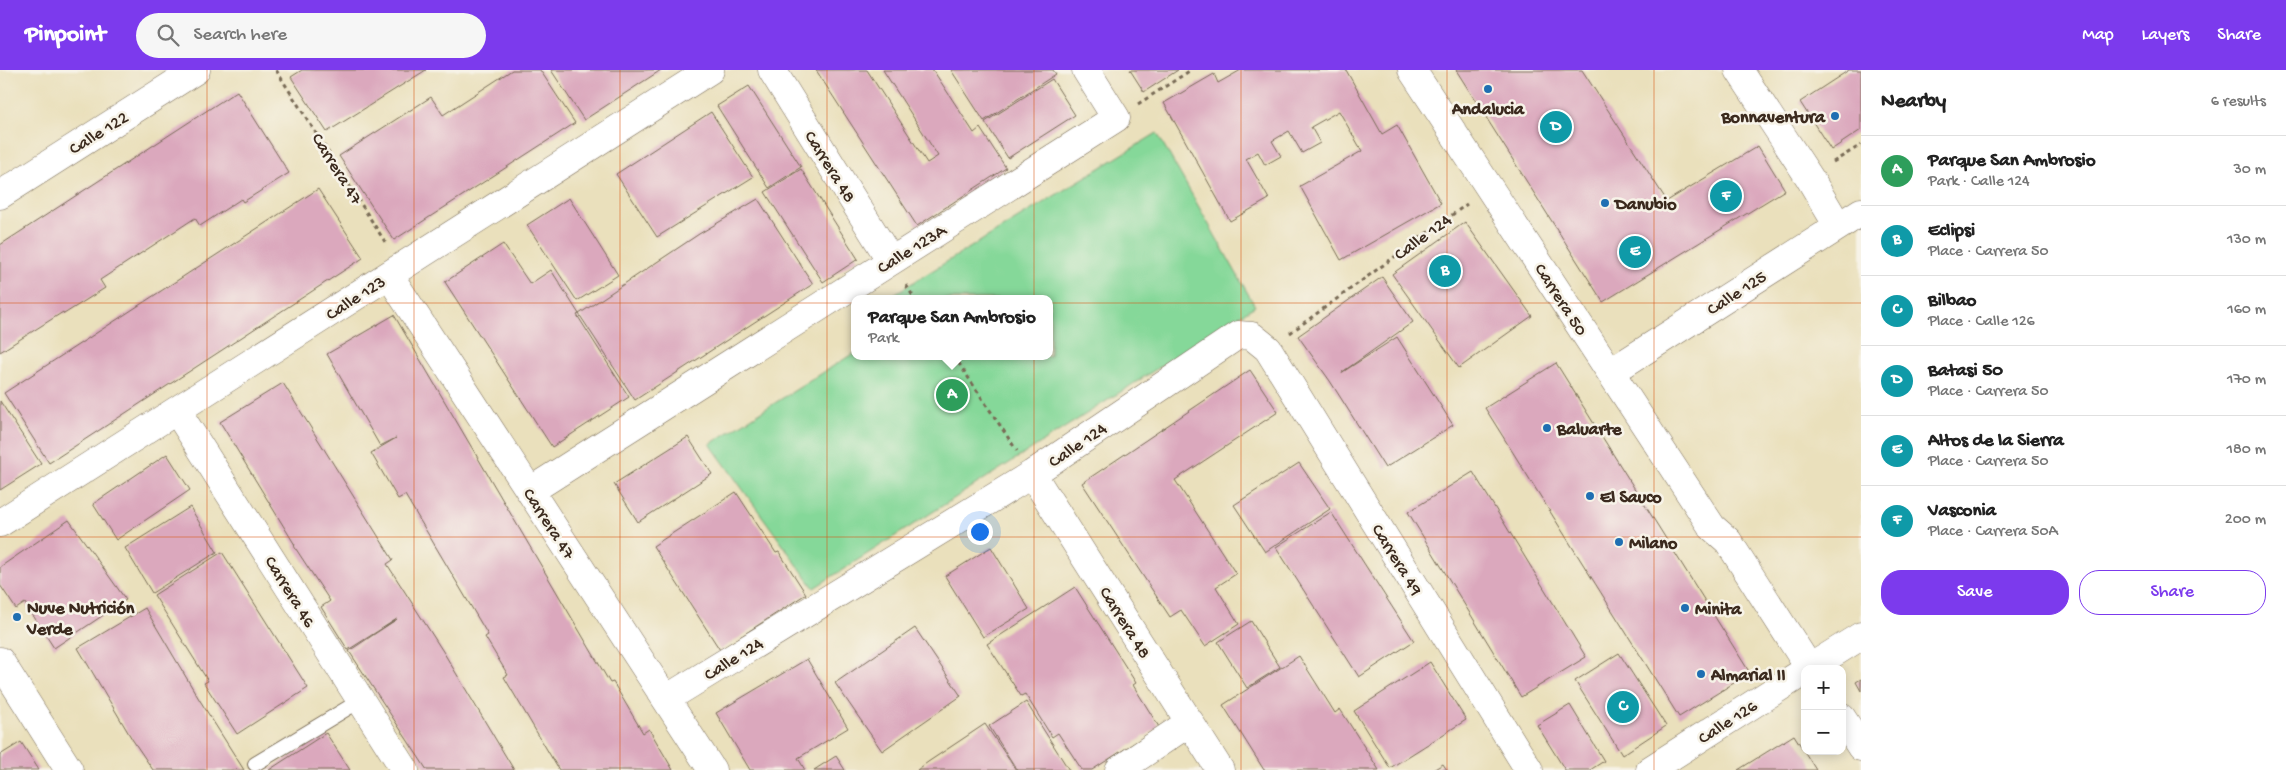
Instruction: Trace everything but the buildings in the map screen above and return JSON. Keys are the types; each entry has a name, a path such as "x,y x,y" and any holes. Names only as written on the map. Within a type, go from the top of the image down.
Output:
{"street":[{"name":"Calle 122","path":"0,195 196,70"},
{"name":"Calle 123","path":"0,523 710,70"},
{"name":"Carrera 48","path":"772,70 890,261"},
{"path":"1086,70 1116,118"},
{"name":"Carrera 50","path":"1412,70 1712,527 1728,541 1801,665"},
{"path":"1739,70 1809,177 1838,226"},
{"name":"Calle 123A","path":"530,491 1116,118"},
{"name":"Calle 125","path":"1611,372 1861,212"},
{"name":"Carrera 47","path":"395,271 530,491 712,770"},
{"name":"Calle 124","path":"666,699 1032,474 1238,335 1252,336 1268,349"},
{"name":"Carrera 49","path":"1268,349 1529,770"},
{"name":"Carrera 46","path":"178,411 405,770"},
{"name":"Carrera 48","path":"1032,474 1220,770"},
{"name":"Calle 126","path":"1818,665 1861,636"},
{"path":"0,661 69,770"},
{"name":"Calle 126","path":"1650,770 1801,676"},
{"path":"1119,770 1190,722"},
{"path":"1846,724 1861,747"},
{"path":"1846,751 1861,766"}],"lane":[{"path":"255,764 361,700"}],"path":[{"name":"Carrera 47","path":"276,70 395,271"},
{"path":"1116,118 1191,70"},
{"path":"1809,177 1861,146"},
{"name":"Calle 124","path":"1268,349 1474,199"},
{"path":"957,360 1032,474"}],"green space":[{"path":"1157,133 1255,306 814,588 710,444 851,355 851,360 1053,360 1053,295 893,295"}],"place":[{"name":"Andalucia","path":"1488,89"},
{"name":"Bonnaventura","path":"1835,116"},
{"name":"Batasi 50","path":"1556,127"},
{"name":"Vasconia","path":"1726,196"},
{"name":"Danubio","path":"1605,203"},
{"name":"Altos de la Sierra","path":"1635,252"},
{"name":"Eclipsi","path":"1445,271"},
{"name":"Parque San Ambrosio","path":"952,395"},
{"name":"Baluarte","path":"1547,428"},
{"name":"El Sauco","path":"1590,496"},
{"name":"Milano","path":"1619,542"},
{"name":"Minita","path":"1685,608"},
{"name":"Nuve Nutrición Verde","path":"17,617"},
{"name":"Almarial II","path":"1701,674"},
{"name":"Bilbao","path":"1623,707"}]}
